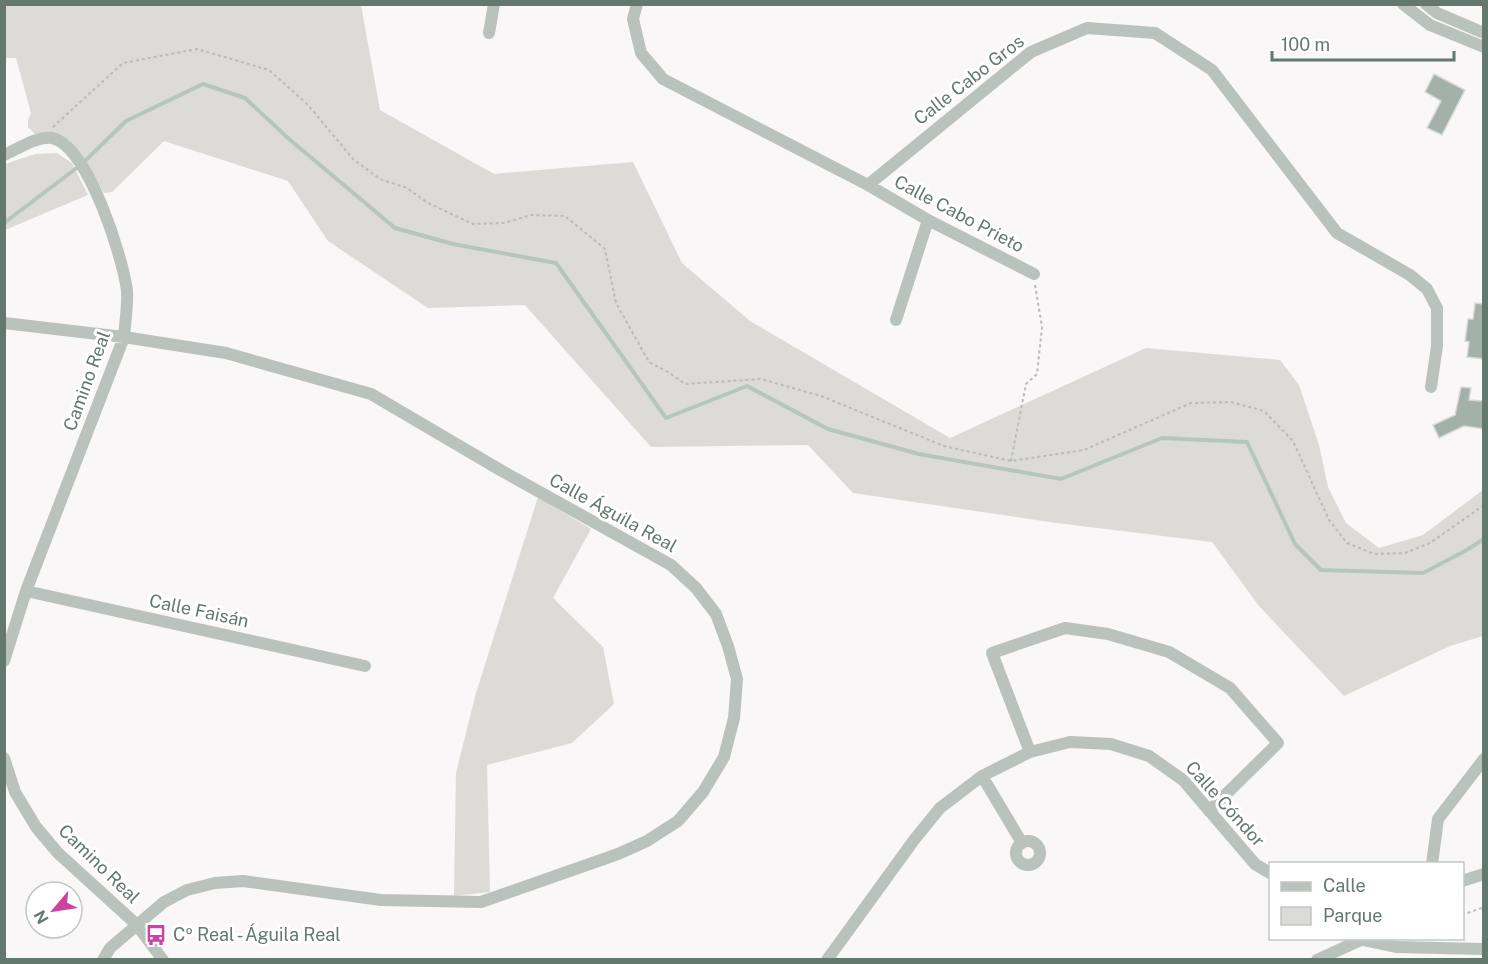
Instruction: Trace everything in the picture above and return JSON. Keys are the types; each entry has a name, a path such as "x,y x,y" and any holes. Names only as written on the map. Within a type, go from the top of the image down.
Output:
{"street":[{"path":"489,33 494,4"},
{"path":"637,4 633,19 641,53 663,79 868,185"},
{"path":"1403,4 1430,25 1484,48"},
{"path":"1426,4 1437,13 1484,33"},
{"name":"Calle Cabo Gros","path":"868,185 1031,52 1087,28 1155,33 1212,70 1337,232 1410,274 1427,289 1437,308 1437,346 1431,387"},
{"name":"Camino Real","path":"4,661 26,591 124,337 127,293 120,256 107,215 71,150 60,141 51,138 40,139"},
{"path":"4,155 40,139"},
{"name":"Calle Cabo Prieto","path":"868,185 928,220 1034,274"},
{"path":"896,320 928,220"},
{"name":"Calle Águila Real","path":"4,323 124,337 226,353 371,394 502,471 671,565 696,588 716,614 737,679 734,718 724,757 703,792 678,821 647,841 618,854 481,902 381,900 243,881 215,882 187,890 164,902 110,948 103,960"},
{"name":"Calle Faisán","path":"26,591 365,666"},
{"path":"1030,752 992,653 1065,628 1108,634 1169,652 1230,688 1278,742 1209,812"},
{"name":"Calle Cóndor","path":"827,960 940,808 982,776 1030,752 1070,742 1111,744 1149,756 1183,780 1255,864 1269,872"},
{"name":"Camino Real","path":"4,758 15,792 36,827 58,853 136,924 163,960"},
{"path":"1432,862 1438,819 1484,759"},
{"path":"982,776 1022,843"},
{"path":"1464,880 1484,874"},
{"path":"1317,960 1362,940"},
{"path":"1368,940 1396,947 1444,943 1484,949"}],"path":[{"path":"40,139 123,63 197,50 268,70 308,105 353,159 380,179 407,188 428,203 473,224 504,223 531,215 566,216 605,249 616,303 649,362 686,384 761,379 821,396 944,446 1011,461 1084,450 1191,403 1231,402 1264,411 1286,433 1293,441 1329,520 1347,543 1374,554 1405,553 1430,543 1484,505"},
{"path":"1011,461 1026,384 1037,374 1042,327 1034,274"},
{"path":"1464,914 1484,907"}],"green space":[{"path":"5,5 361,5 380,110 494,174 633,162 682,263 750,321 950,438 1146,348 1280,360 1299,385 1319,445 1328,487 1346,523 1379,548 1423,535 1483,490 1483,636 1450,646 1344,696 1259,606 1212,542 1057,523 853,493 808,445 651,447 525,305 428,308 328,241 288,181 164,141 112,192 104,193 82,157 67,141 51,133 37,136 28,127 31,113 16,58 5,58"},
{"path":"57,153 72,163 88,195 5,230 5,164 35,154"},
{"path":"538,497 591,529 553,598 603,647 614,704 572,743 487,765 490,892 454,896 456,773 476,693"}],"building":[{"path":"1434,74 1465,90 1442,135 1427,128 1441,101 1425,92"},
{"path":"1475,303 1484,304 1484,359 1467,357 1469,342 1465,341 1468,319 1473,319"},
{"path":"1461,387 1471,388 1469,400 1484,401 1484,429 1464,426 1439,438 1433,425 1455,415"}],"waterway":[{"path":"84,162 126,121 203,84 245,98 289,139 395,228 453,244 556,263 666,418 747,386 828,429 919,454 1061,479 1162,438 1247,442 1295,544 1321,570 1423,573 1484,539"},
{"path":"4,223 78,167"}],"place":[{"name":"Cº Real - Águila Real","path":"156,935"}]}
